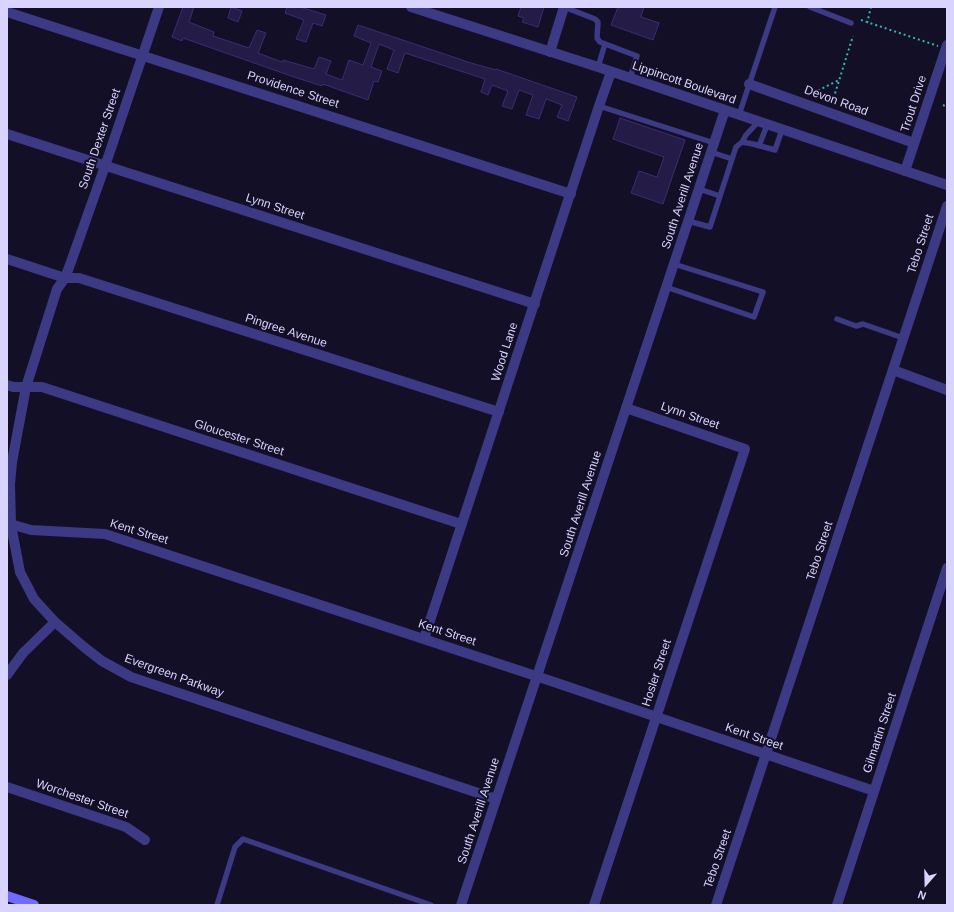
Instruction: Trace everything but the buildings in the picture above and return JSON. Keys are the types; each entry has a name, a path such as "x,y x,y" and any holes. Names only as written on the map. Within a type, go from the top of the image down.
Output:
{"main road":[{"path":"7,896 34,905"}],"street":[{"name":"South Dexter Street","path":"65,278 159,7"},
{"name":"Lippincott Boulevard","path":"411,7 598,67 947,185"},
{"path":"550,52 564,7"},
{"name":"Providence Street","path":"7,12 571,194"},
{"name":"Trout Drive","path":"905,171 943,46"},
{"name":"Wood Lane","path":"424,640 611,72"},
{"name":"Devon Road","path":"749,84 914,143"},
{"name":"South Averill Avenue","path":"461,905 725,110"},
{"name":"Lynn Street","path":"7,134 535,304"},
{"name":"Tebo Street","path":"716,905 767,755 947,206"},
{"path":"7,259 65,278"},
{"name":"Evergreen Parkway","path":"65,278 57,289 26,387 12,462 9,524 20,572 34,600 55,622 84,647 102,661 131,677 496,799"},
{"name":"Pingree Avenue","path":"65,278 79,278 499,412"},
{"path":"893,370 947,390"},
{"name":"Gloucester Street","path":"7,385 13,387 42,387 461,524"},
{"name":"Lynn Street","path":"626,408 745,449"},
{"name":"Hosler Street","path":"594,905 745,449"},
{"name":"Kent Street","path":"9,524 31,530 105,534 537,676 874,791"},
{"name":"Gilmartin Street","path":"837,905 947,568"},
{"path":"7,676 23,653 55,622"},
{"name":"Worchester Street","path":"7,787 126,827 145,840"}],"lane":[{"path":"564,7 595,19 598,22 597,38 600,42 637,56 630,78"},
{"path":"739,115 775,7"},
{"path":"810,7 851,22"},
{"path":"598,67 605,44"},
{"path":"599,106 713,147 732,159"},
{"path":"688,221 710,227 736,147 742,142 746,135 762,123"},
{"path":"759,146 762,123"},
{"path":"742,142 775,150 782,130"},
{"path":"699,190 720,196"},
{"path":"666,287 754,317 761,298 763,292 674,264"},
{"path":"837,319 856,326 863,324 903,338"},
{"path":"217,905 235,847 243,839 431,905"}],"path":[{"path":"867,23 871,7"},
{"path":"861,20 943,46"},
{"path":"832,103 854,36"},
{"path":"809,95 839,80"},
{"path":"943,105 947,107"}]}
